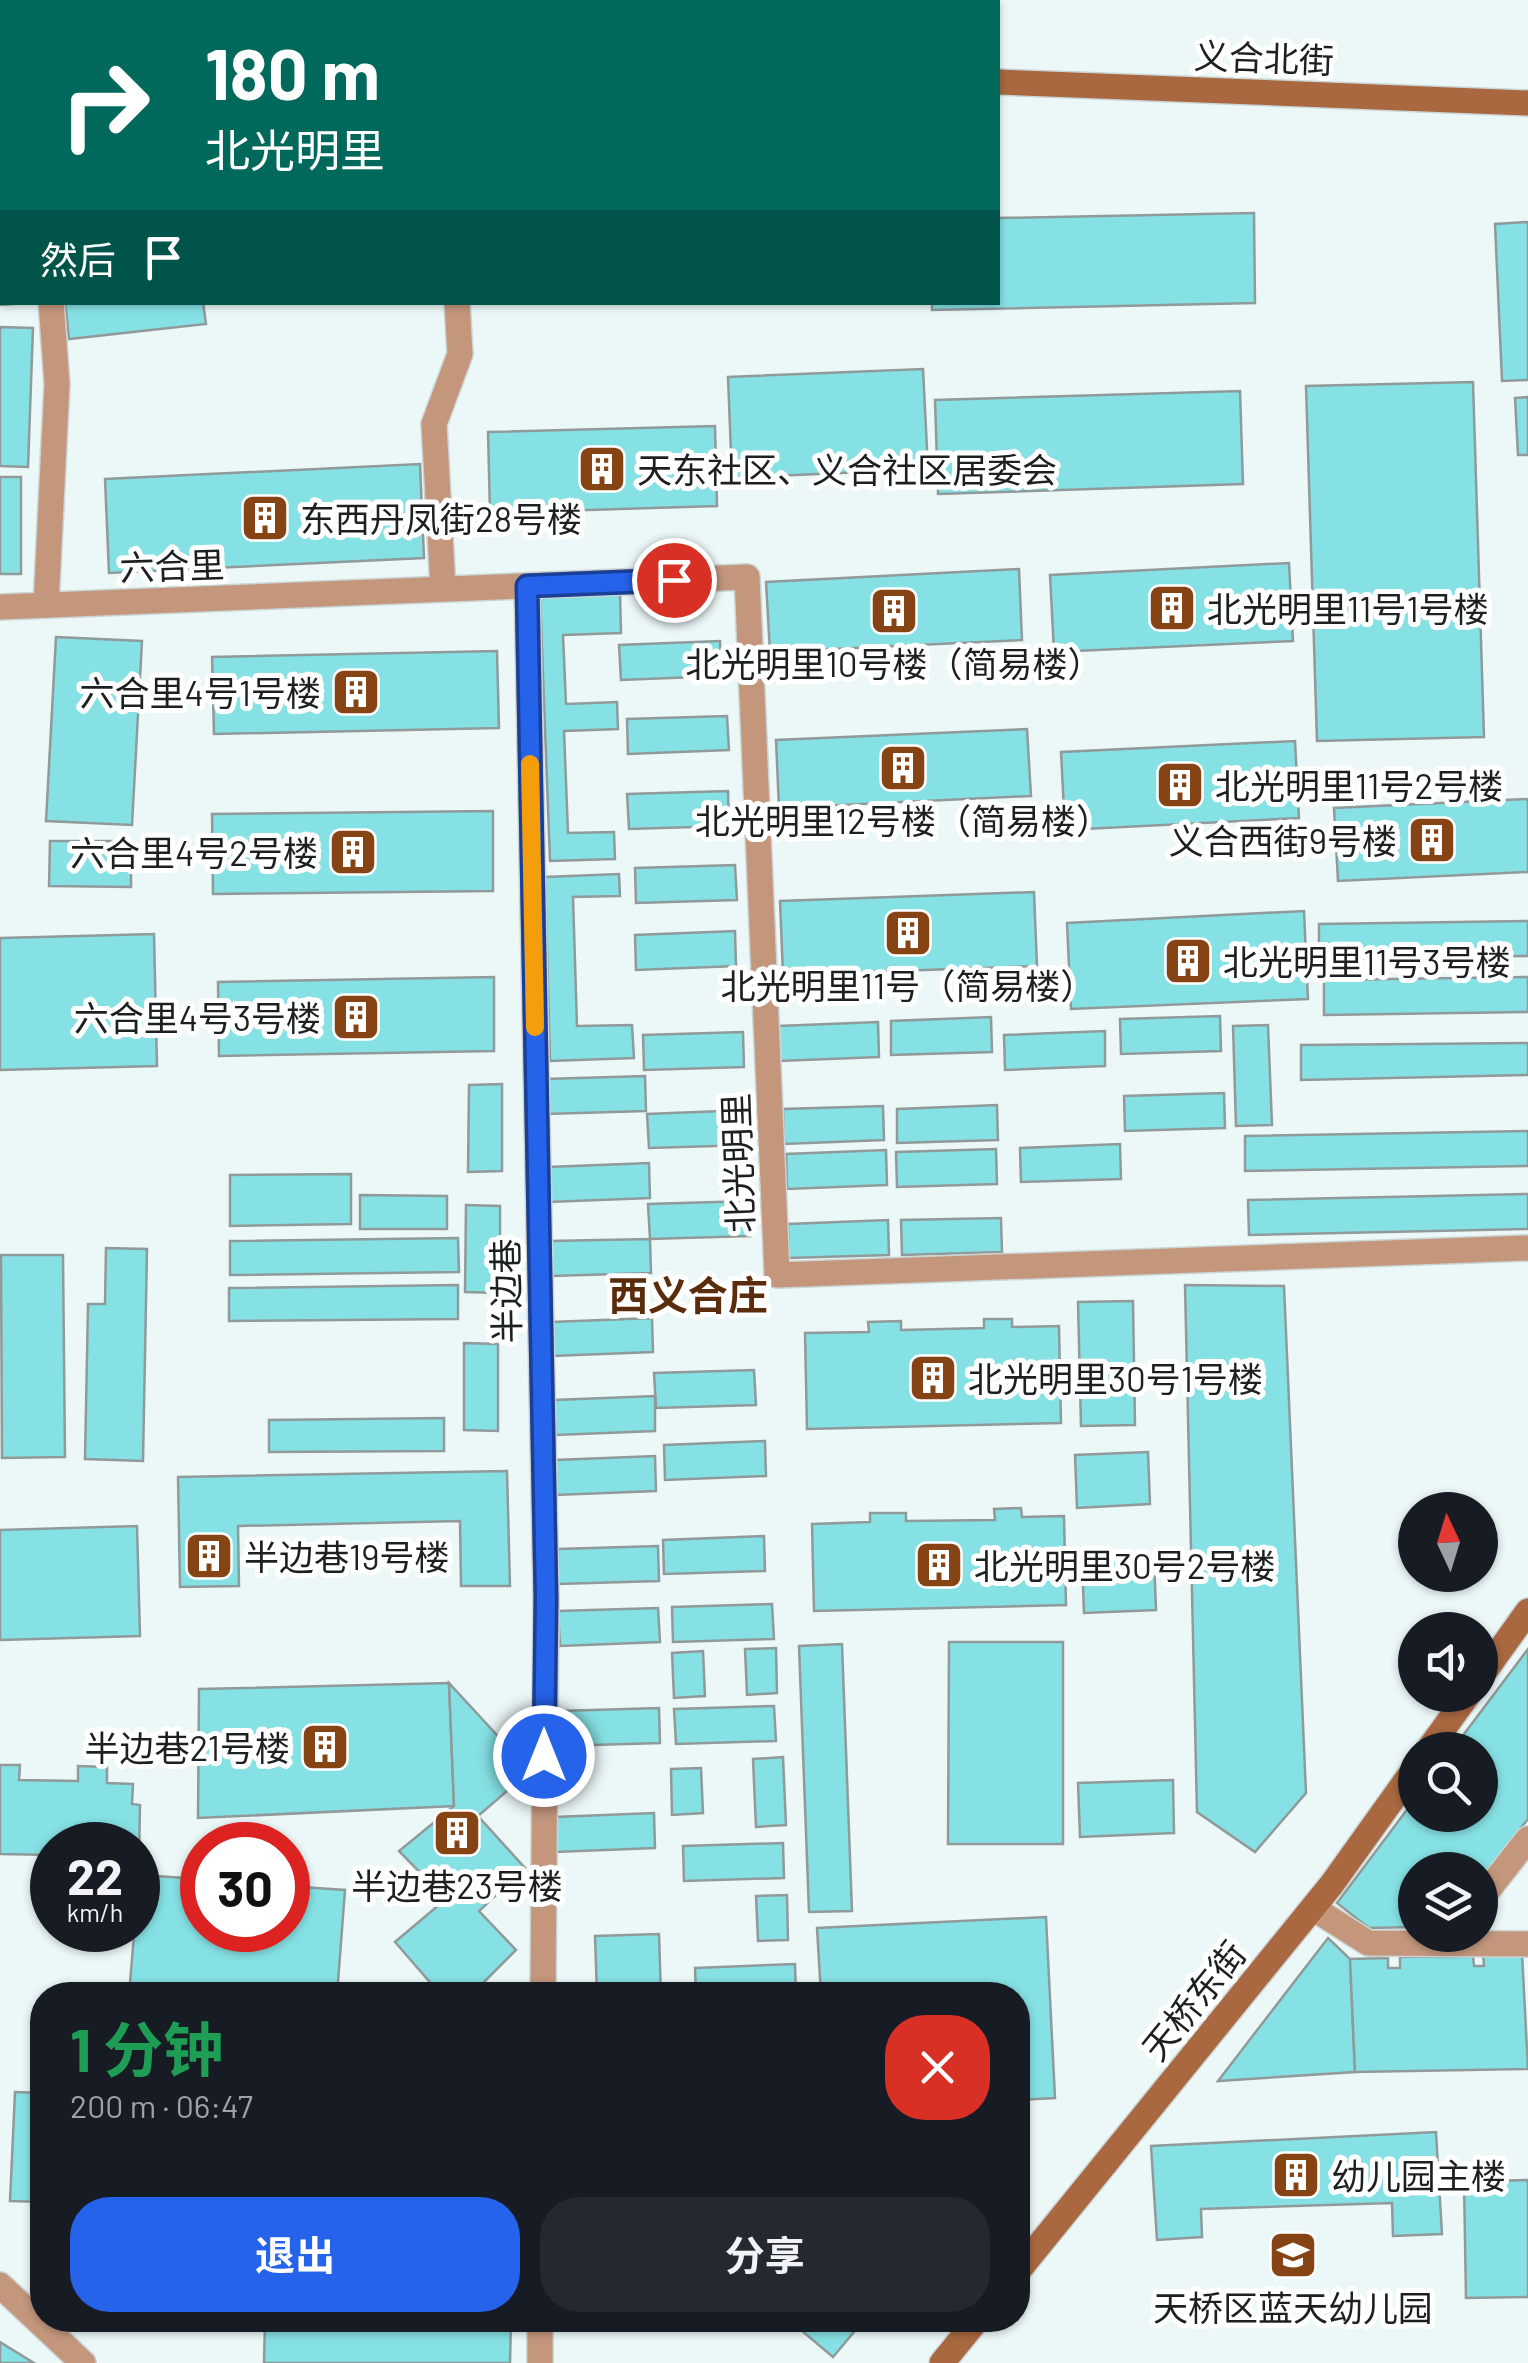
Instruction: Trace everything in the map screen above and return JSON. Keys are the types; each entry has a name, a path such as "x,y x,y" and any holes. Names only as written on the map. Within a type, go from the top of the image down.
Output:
{"street":[{"name":"义合北街","path":"1000,82 1528,103"},
{"path":"46,605 57,384 51,305"},
{"path":"443,588 434,424 460,354 456,305"},
{"name":"北光明里","path":"527,586 747,577 777,1275 1528,1248"},
{"name":"六合里","path":"0,607 527,586"},
{"name":"半边巷","path":"527,586 546,1598 542,1982"},
{"path":"1498,1653 1528,1611"},
{"name":"天桥东街","path":"1030,2255 1313,1908 1398,1791"},
{"path":"1498,1877 1528,1839"},
{"path":"1313,1908 1368,1943 1398,1942"},
{"path":"1498,1942 1528,1944"},
{"path":"0,2285 30,2314"},
{"path":"49,2332 82,2363"},
{"path":"540,2332 540,2363"},
{"path":"942,2363 967,2332"}],"building":[{"path":"1254,213 1255,303 932,310 932,305 1000,305 1000,218"},
{"path":"1528,222 1528,380 1502,381 1495,224"},
{"path":"65,305 203,305 206,324 69,339"},
{"path":"0,327 33,328 28,467 0,466"},
{"path":"923,369 928,469 732,478 728,377"},
{"path":"1473,382 1484,737 1317,741 1306,386"},
{"path":"1240,391 1243,484 938,494 935,400"},
{"path":"1528,397 1528,455 1518,455 1515,398"},
{"name":"天东社区、义合社区居委会","path":"715,426 717,506 490,513 488,432"},
{"name":"东西丹凤街28号楼","path":"420,464 424,558 109,573 105,479"},
{"path":"0,477 21,477 21,574 0,574"},
{"name":"北光明里11号1号楼","path":"1289,563 1293,641 1054,652 1050,575"},
{"name":"北光明里10号楼（简易楼）","path":"1019,569 1022,640 770,652 766,582"},
{"path":"620,593 621,633 563,635 566,704 617,702 618,729 564,731 568,833 614,832 615,859 550,861 540,596"},
{"path":"56,637 142,641 132,825 46,821"},
{"path":"720,641 721,676 621,680 619,645"},
{"name":"六合里4号1号楼","path":"497,651 499,728 214,734 212,657"},
{"path":"727,716 729,750 628,754 627,719"},
{"name":"北光明里12号楼（简易楼）","path":"1027,729 1031,796 779,808 776,740"},
{"name":"北光明里11号2号楼","path":"1295,741 1299,818 1065,830 1061,752"},
{"path":"728,791 729,826 629,829 627,794"},
{"name":"义合西街9号楼","path":"1528,799 1528,872 1338,881 1334,808"},
{"name":"六合里4号2号楼","path":"493,811 493,891 213,894 212,814"},
{"path":"50,841 131,841 131,887 49,886"},
{"path":"735,865 737,900 636,903 635,868"},
{"path":"619,874 620,896 573,897 577,1026 632,1025 634,1058 550,1061 545,877"},
{"name":"北光明里11号（简易楼）","path":"1034,892 1037,966 783,975 780,901"},
{"name":"北光明里11号3号楼","path":"1304,911 1308,999 1071,1009 1067,923"},
{"path":"1528,921 1528,956 1319,959 1319,924"},
{"path":"735,931 736,966 636,970 635,935"},
{"path":"154,934 157,1066 0,1070 0,938"},
{"name":"六合里4号3号楼","path":"494,977 494,1051 219,1056 218,982"},
{"path":"1528,977 1528,1012 1324,1015 1324,980"},
{"path":"1220,1016 1221,1051 1121,1054 1120,1019"},
{"path":"991,1017 992,1052 891,1055 891,1021"},
{"path":"878,1022 879,1057 779,1061 778,1026"},
{"path":"1268,1025 1272,1125 1236,1126 1233,1026"},
{"path":"1105,1031 1105,1066 1005,1070 1004,1035"},
{"path":"743,1032 744,1067 644,1070 643,1035"},
{"path":"1528,1043 1528,1075 1301,1080 1301,1045"},
{"path":"645,1076 646,1111 546,1114 545,1079"},
{"path":"502,1084 502,1171 468,1172 469,1085"},
{"path":"1224,1093 1225,1128 1125,1131 1124,1096"},
{"path":"997,1105 998,1140 897,1143 897,1109"},
{"path":"883,1106 884,1140 784,1144 783,1109"},
{"path":"747,1110 749,1145 649,1148 647,1114"},
{"path":"1528,1131 1528,1166 1245,1171 1245,1136"},
{"path":"1120,1144 1121,1179 1021,1182 1020,1148"},
{"path":"996,1149 997,1184 897,1187 896,1152"},
{"path":"886,1150 887,1185 787,1189 786,1154"},
{"path":"649,1163 650,1198 549,1202 548,1167"},
{"path":"351,1174 351,1224 230,1226 230,1175"},
{"path":"1528,1194 1528,1229 1249,1235 1248,1200"},
{"path":"360,1195 447,1196 447,1229 360,1229"},
{"path":"749,1201 750,1236 650,1239 648,1204"},
{"path":"466,1205 500,1206 500,1293 465,1292"},
{"path":"1001,1218 1002,1252 902,1255 901,1220"},
{"path":"888,1220 889,1255 789,1258 788,1224"},
{"path":"458,1238 459,1272 230,1275 230,1241"},
{"path":"650,1239 651,1273 551,1276 550,1241"},
{"path":"106,1248 147,1249 143,1461 85,1459 88,1304 105,1304"},
{"path":"1,1255 63,1255 65,1457 2,1458"},
{"path":"458,1285 458,1319 229,1321 229,1288"},
{"path":"1185,1285 1284,1286 1306,1793 1255,1852 1197,1812"},
{"path":"1133,1301 1135,1425 1081,1426 1078,1302"},
{"path":"652,1318 653,1352 552,1356 552,1322"},
{"name":"北光明里30号1号楼","path":"984,1319 1012,1319 1012,1327 1059,1326 1061,1423 807,1429 805,1333 869,1332 868,1322 901,1321 901,1330 984,1328"},
{"path":"464,1343 498,1344 498,1431 464,1430"},
{"path":"754,1370 756,1405 656,1408 654,1373"},
{"path":"655,1396 655,1431 556,1435 554,1400"},
{"path":"444,1418 444,1451 269,1452 269,1420"},
{"path":"765,1441 766,1476 665,1480 664,1445"},
{"path":"1148,1452 1150,1504 1077,1508 1075,1455"},
{"path":"655,1456 656,1491 556,1495 555,1460"},
{"name":"半边巷19号楼","path":"507,1471 510,1586 461,1586 460,1521 238,1526 239,1586 180,1587 178,1477"},
{"name":"北光明里30号2号楼","path":"1021,1508 1022,1517 1064,1516 1066,1605 814,1611 812,1524 870,1522 870,1513 906,1513 906,1521 995,1520 994,1509"},
{"path":"137,1526 140,1636 0,1640 0,1530"},
{"path":"764,1536 765,1571 664,1574 663,1540"},
{"path":"658,1546 659,1581 558,1584 558,1549"},
{"path":"1154,1557 1156,1610 1084,1613 1082,1560"},
{"path":"772,1604 774,1639 673,1642 672,1607"},
{"path":"658,1608 660,1642 560,1646 558,1611"},
{"path":"949,1642 1063,1642 1063,1844 948,1844"},
{"path":"842,1644 852,1911 809,1912 799,1646"},
{"path":"776,1648 777,1693 747,1695 745,1649"},
{"path":"1528,1649 1528,1819 1498,1857 1498,1852 1398,1852 1398,1927 1369,1928 1337,1903 1398,1822 1398,1832 1498,1832 1498,1732 1466,1732 1481,1712 1498,1712 1498,1689"},
{"path":"703,1651 705,1696 674,1698 672,1653"},
{"name":"半边巷21号楼","path":"449,1683 454,1806 198,1818 199,1689"},
{"name":"半边巷23号楼","path":"449,1683 530,1771 478,1816 525,1868 479,1911 516,1950 484,1982 430,1982 395,1942 446,1899 399,1851 454,1806"},
{"path":"774,1706 776,1741 676,1744 674,1709"},
{"path":"659,1708 660,1743 560,1746 559,1711"},
{"path":"783,1757 786,1825 756,1827 753,1759"},
{"path":"0,1765 20,1765 19,1780 78,1781 78,1766 107,1767 107,1783 133,1784 132,1804 140,1805 140,1822 30,1822 30,1855 0,1854"},
{"path":"701,1768 703,1813 672,1815 671,1769"},
{"path":"1173,1780 1174,1833 1080,1837 1078,1783"},
{"path":"654,1813 655,1848 555,1852 554,1817"},
{"path":"783,1843 784,1878 684,1881 683,1846"},
{"path":"160,1876 180,1878 180,1952 310,1952 310,1888 345,1890 338,1982 130,1982 133,1952 160,1952"},
{"path":"787,1895 788,1940 758,1941 756,1896"},
{"path":"1046,1917 1055,2098 1030,2099 1030,1982 820,1982 817,1928"},
{"path":"659,1934 661,1982 597,1982 595,1936"},
{"path":"1328,1938 1350,1959 1355,2072 1218,2081"},
{"path":"1522,1953 1528,2069 1355,2072 1350,1959 1388,1958 1388,1968 1400,1968 1400,1957 1473,1956 1474,1966 1484,1966 1483,1954"},
{"path":"795,1964 796,1982 696,1982 695,1968"},
{"path":"15,2092 30,2093 30,2202 10,2201"},
{"name":"幼儿园主楼","path":"1436,2132 1442,2234 1393,2236 1392,2203 1201,2209 1202,2237 1157,2240 1151,2146"},
{"path":"1528,2180 1528,2297 1466,2298 1464,2182"},
{"path":"265,2332 511,2332 510,2363 264,2363"},
{"path":"803,2332 854,2332 833,2357"},
{"path":"0,2342 34,2363 0,2363"}],"slow traffic":[{"path":"530,764 535,1027"}],"place":[{"name":"天东社区、义合社区居委会","path":"602,469"},
{"name":"东西丹凤街28号楼","path":"265,518"},
{"name":"北光明里11号1号楼","path":"1172,608"},
{"name":"北光明里10号楼（简易楼）","path":"894,611"},
{"name":"六合里4号1号楼","path":"356,692"},
{"name":"北光明里12号楼（简易楼）","path":"903,768"},
{"name":"北光明里11号2号楼","path":"1180,785"},
{"name":"义合西街9号楼","path":"1432,840"},
{"name":"六合里4号2号楼","path":"353,852"},
{"name":"北光明里11号（简易楼）","path":"908,933"},
{"name":"北光明里11号3号楼","path":"1188,961"},
{"name":"六合里4号3号楼","path":"356,1017"},
{"name":"北光明里30号1号楼","path":"933,1378"},
{"name":"半边巷19号楼","path":"209,1556"},
{"name":"北光明里30号2号楼","path":"939,1565"},
{"name":"半边巷21号楼","path":"325,1747"},
{"name":"半边巷23号楼","path":"457,1833"},
{"name":"幼儿园主楼","path":"1296,2175"},
{"name":"天桥区蓝天幼儿园","path":"1293,2255"}],"district":[{"name":"西义合庄","path":"688,1294"}],"route":[{"path":"544,1756 546,1598 527,586 674,580"}]}
